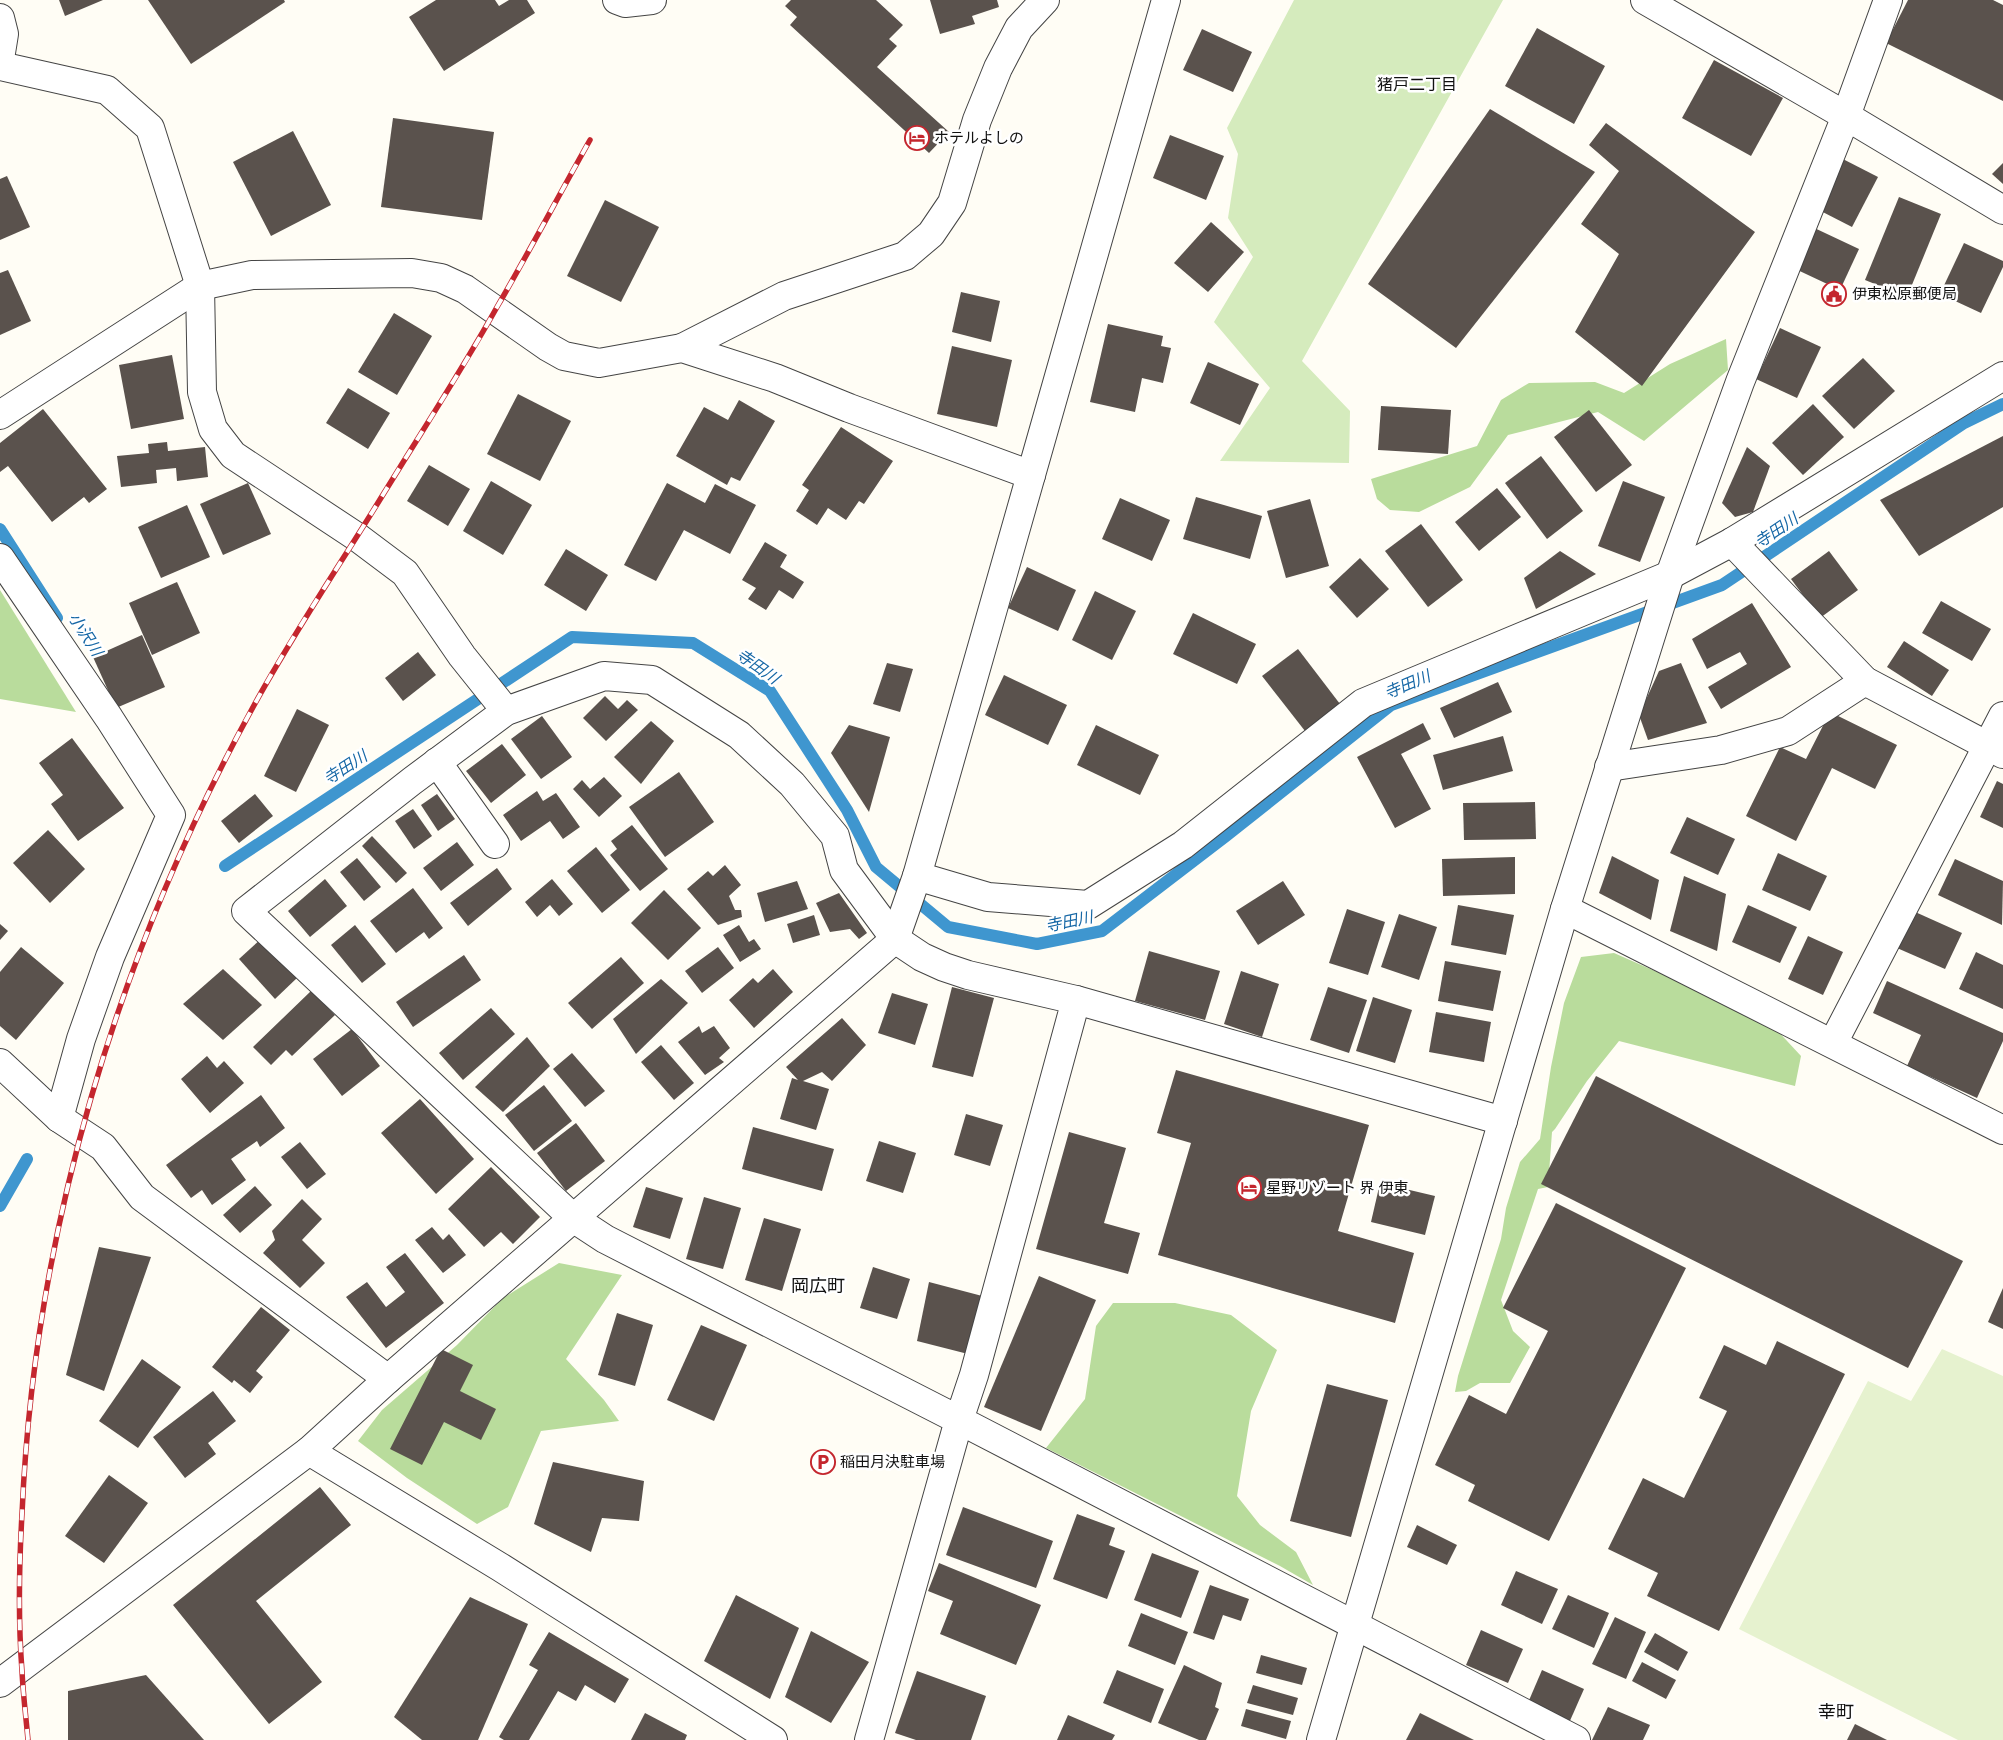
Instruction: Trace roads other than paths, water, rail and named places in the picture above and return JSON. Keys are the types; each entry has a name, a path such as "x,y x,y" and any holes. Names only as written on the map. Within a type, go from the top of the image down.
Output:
{"street":[{"path":"617,0 625,3 652,0"},
{"path":"0,414 200,286 252,275 412,273 441,278 465,289 548,347 572,358 599,363 682,348 784,296 905,256 931,234 952,203 977,120 998,68 1019,28 1045,0"},
{"path":"0,1683 309,1451 388,1379 895,939 917,876 1166,0"},
{"path":"1645,0 1846,116 2003,210"},
{"path":"1321,1740 1565,909 1670,575 1740,382 1846,116 1888,0"},
{"path":"0,18 4,34 0,59"},
{"path":"0,66 107,90 150,128 200,286 202,392 213,430 233,455 357,537 405,574 473,670 505,709"},
{"path":"682,348 775,378 849,408 1032,476"},
{"path":"917,876 988,897 1088,905 1183,845 1363,703 1670,575 1733,543 2003,376"},
{"path":"1733,543 1865,681 1995,750"},
{"path":"0,558 109,718 171,815 110,957 81,1039 59,1118"},
{"path":"1503,1121 1076,1000 968,975 922,957 895,939 844,870 834,836 792,784 738,735 652,680 604,676 505,709 246,911 573,1218 605,1239 1576,1740"},
{"path":"1609,767 1721,750 1788,731 1865,681"},
{"path":"1833,1043 1995,750 2003,716"},
{"path":"437,762 495,844"},
{"path":"1565,909 2003,1130"},
{"path":"869,1740 959,1420 980,1356 1076,1000"},
{"path":"0,1063 59,1118 103,1147 142,1197 388,1379"},
{"path":"309,1451 500,1567 773,1740"}],"waterway":[{"name":"寺田川","path":"225,866 572,637 693,643 770,691 847,810 876,867 948,927 1037,944 1102,931 1226,836 1391,705 1722,585 1964,423 2003,404"},
{"name":"小沢川","path":"0,529 57,618"},
{"name":"寺田川","path":"0,1206 27,1159"}],"railway":[{"path":"28,1740 23,1688 19,1592 22,1514 30,1409 44,1304 64,1201 91,1098 123,998 161,899 204,803 267,681 470,354 590,140"}],"place":[{"name":"ホテルよしの","path":"917,138"},
{"name":"伊東松原郵便局","path":"1834,294"},
{"name":"星野リゾート 界 伊東","path":"1249,1188"},
{"name":"稲田月決駐車場","path":"823,1462"}],"district":[{"name":"猪戸二丁目","path":"1417,84"},
{"name":"岡広町","path":"818,1286"},
{"name":"幸町","path":"1836,1712"}]}
